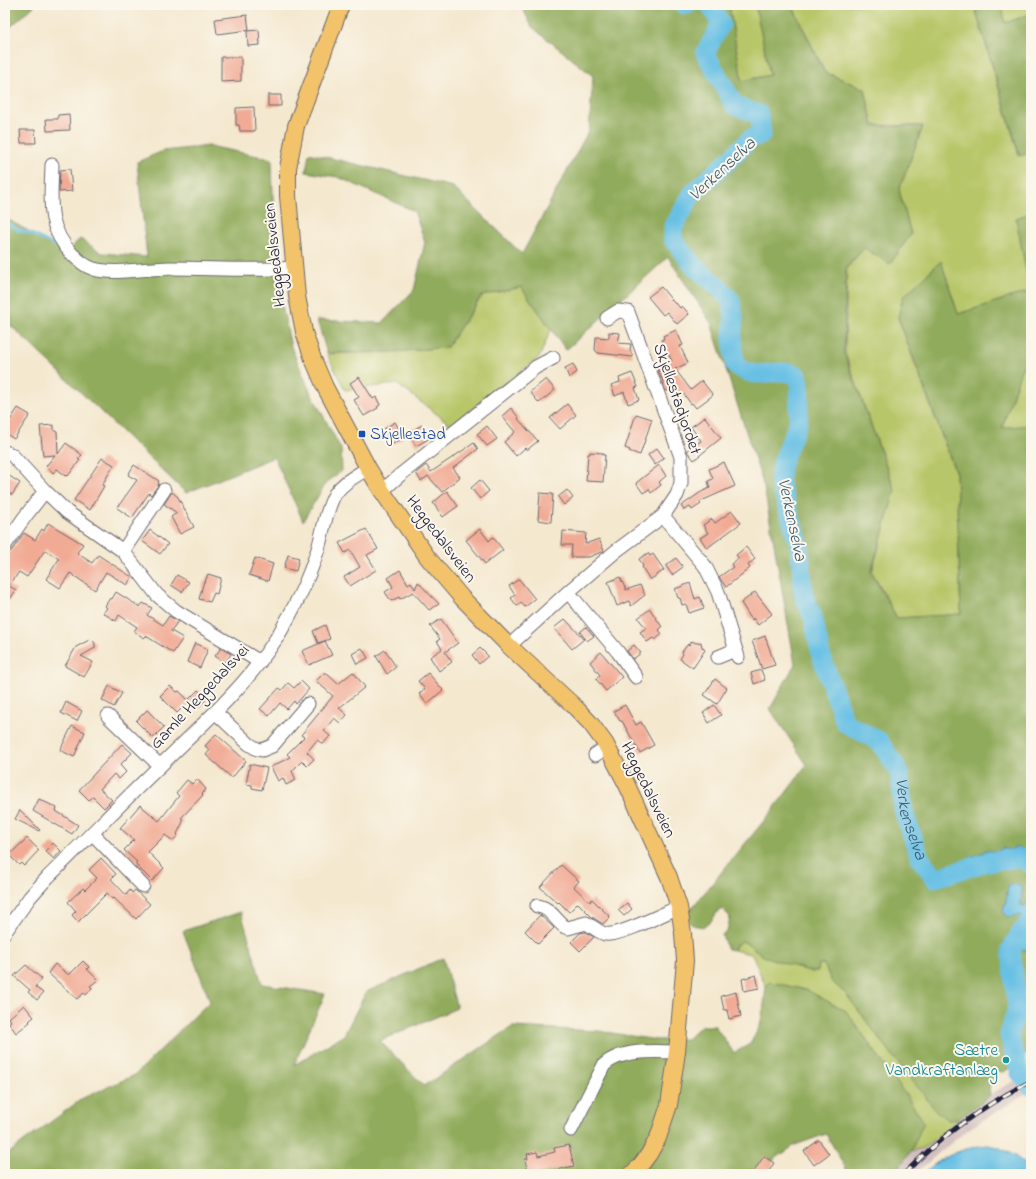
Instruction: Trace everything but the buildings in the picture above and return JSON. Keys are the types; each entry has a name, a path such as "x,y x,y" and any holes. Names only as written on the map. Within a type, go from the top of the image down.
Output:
{"main road":[{"name":"Heggedalsveien","path":"341,5 296,126 288,168 288,196 297,296 304,332 313,359 325,387 368,468 382,491 433,563 462,598 509,646 573,705 591,724 601,751 627,785 668,877 679,906 683,933 684,961 678,1052 669,1105 658,1138 649,1154 632,1174"}],"street":[{"path":"52,166 51,212 56,231 63,244 77,258 92,268 118,271 158,268 295,268"},
{"name":"Skjellestadjordet","path":"509,646 568,592 616,551 663,516 674,500 681,483 681,457 628,312 618,312 607,318"},
{"name":"Heggedalsveien","path":"382,491 536,367 553,358"},
{"path":"5,452 12,455 45,491 67,512 123,552 157,595 176,611 260,662"},
{"name":"Gamle Heggedalsvei","path":"5,932 30,897 92,833 215,712 260,662 294,608 309,576 334,496 339,488 348,480 368,468"},
{"path":"123,552 164,490"},
{"path":"5,545 45,491"},
{"path":"663,516 705,566 718,592 737,654 718,658"},
{"path":"568,592 618,652 636,677"},
{"path":"215,712 249,744 262,750 272,746 308,704"},
{"name":"Gamle Heggedalsvei","path":"108,716 160,766"},
{"path":"92,833 143,886"},
{"path":"537,906 542,906 565,927 568,928 586,923 603,934 609,934 627,929 679,906"},
{"path":"571,1130 604,1065 609,1060 627,1053 678,1052"}],"shaded area":[{"path":"1020,1079 1029,1092 970,1128 915,1174 894,1174 911,1151 923,1148 990,1095 1006,1085"}],"green space":[{"path":"5,5 35,5 5,32"},
{"path":"521,5 729,5 742,81 770,75 756,9 768,5 792,5 824,72 865,89 873,126 923,126 899,190 911,234 890,264 864,248 846,268 844,353 895,490 871,572 897,618 961,614 956,473 898,317 903,297 941,261 958,314 1030,291 1016,218 1031,213 1031,367 1022,367 1002,428 1031,425 1031,891 1025,906 1020,905 1022,892 1008,886 1003,911 1021,915 1022,920 1014,937 1004,942 1006,949 1031,950 1031,1051 1004,1072 995,1071 989,1088 990,1095 959,1119 948,1120 937,1112 846,994 831,981 824,964 819,964 818,971 812,972 763,956 750,945 742,941 736,945 734,950 727,949 722,935 727,932 730,917 723,909 718,911 712,920 704,927 692,925 686,918 687,914 772,811 807,765 770,709 795,664 764,487 711,323 668,257 566,350 521,287 481,296 447,347 394,352 327,353 317,320 382,323 414,290 425,242 414,211 338,177 306,172 309,153 453,187 522,254 589,130 593,76 532,27"},
{"path":"729,5 767,5 756,9 770,75 741,81"},
{"path":"792,5 904,5 906,7 909,5 974,5 1019,156 1031,153 1031,213 1016,218 1030,291 958,314 941,261 903,297 898,318 956,474 961,614 897,618 872,572 895,490 845,353 847,268 864,248 890,264 911,234 899,190 923,126 873,125 865,89 825,72"},
{"path":"974,5 1002,5 1005,23 1031,14 1031,152 1020,156"},
{"path":"1002,5 1031,5 1031,14 1005,23"},
{"path":"209,146 272,159 275,273 291,347 310,391 341,449 342,471 326,483 303,521 274,457 186,493 5,320 5,218 66,252 80,239 102,253 147,257 137,162 163,151"},
{"path":"521,287 551,329 539,358 451,425 397,384 345,390 327,354 394,352 447,347 482,296"},
{"path":"1022,367 1031,367 1031,425 1002,428"},
{"path":"241,912 262,984 325,994 294,1065 344,1035 366,992 443,958 457,1008 380,1041 424,1086 512,1027 599,1031 657,1040 687,1039 701,1026 715,1026 734,1053 750,1044 760,1026 766,987 768,983 771,982 807,990 846,1011 924,1122 911,1151 894,1174 849,1174 826,1134 795,1145 753,1174 5,1174 5,1156 83,1098 135,1075 210,1001 183,931"},
{"path":"742,941 750,945 763,956 812,972 818,971 819,964 824,964 831,981 851,998 885,1046 948,1120 959,1119 923,1148 911,1151 923,1122 910,1101 846,1011 768,983 766,987 753,957 750,954 734,950 736,945"}],"water":[{"path":"1017,847 1024,850 1031,857 1031,870 1029,872 1024,867 1012,866 1002,869 964,873 960,870 959,866 968,858 986,850 997,852 1002,848 1011,850"},
{"path":"1012,884 1020,885 1022,892 1021,905 1025,906 1031,891 1031,950 1006,949 1004,942 1014,937 1022,920 1021,915 1008,917 1003,911 1008,886"},
{"path":"988,1145 1000,1148 1011,1154 1031,1170 1031,1174 923,1174 937,1163 953,1154 970,1148"}],"waterway":[{"name":"Verkenselva","path":"710,5 721,24 705,53 735,106 759,114 762,134 750,139 692,194 673,228 673,240 694,266 719,287 731,301 734,317 732,338 735,365 752,373 760,374 789,372 797,375 800,382 798,423 782,463 779,481 799,544 804,596 813,617 821,655 845,723 879,741 899,771 904,813 920,858 935,878 987,862 1021,858 1031,865"},
{"path":"5,222 18,230 29,233 58,247"},
{"path":"1031,914 1029,923 1021,932 1011,949 1017,1008 1009,1035 1020,1073 1031,1086"}],"railway":[{"path":"904,1174 918,1160 964,1122 997,1100 1031,1081"}],"place":[{"name":"Skjellestad","path":"362,434"},
{"name":"Sætre Vandkraftanlæg","path":"1006,1060"}]}
